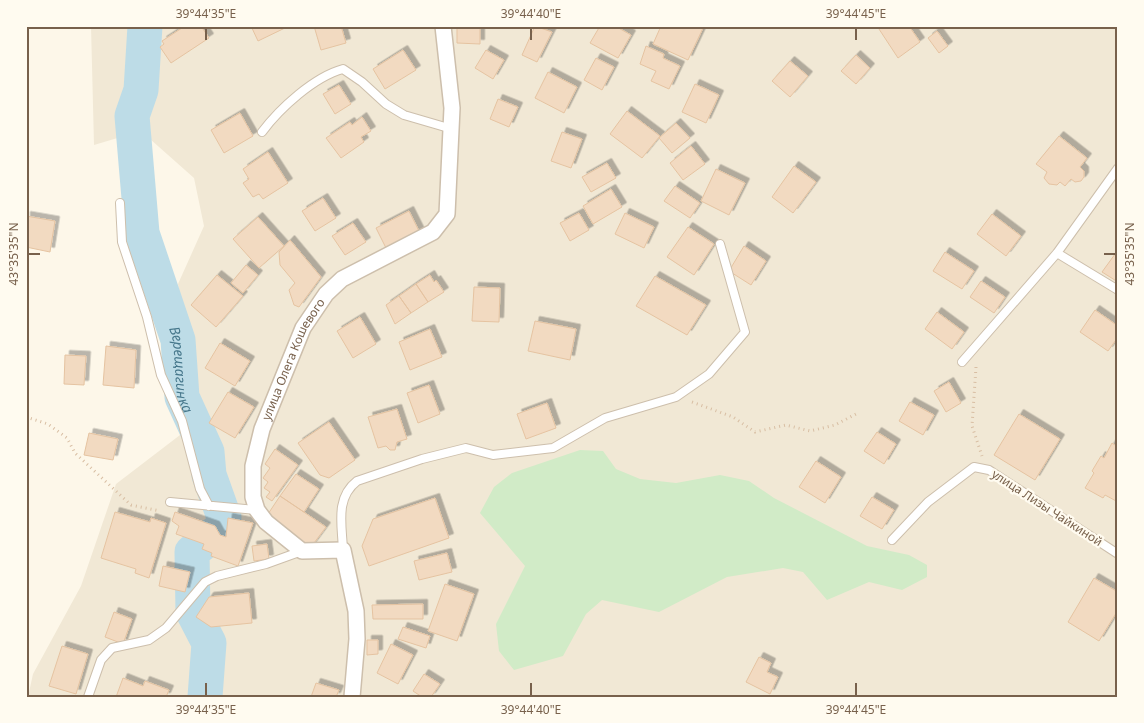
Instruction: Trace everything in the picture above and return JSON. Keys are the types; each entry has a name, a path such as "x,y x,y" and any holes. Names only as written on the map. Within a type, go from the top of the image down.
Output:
{"street":[{"name":"улица Олега Кошевого","path":"257,510 253,497 253,466 262,430 303,328 326,294 342,279 433,232 442,223 448,206 452,129 452,88 444,26"},
{"path":"257,510 266,522 302,551 343,550 356,611 357,639 352,697"}],"lane":[{"path":"262,132 273,118 326,74 343,70 362,82 386,104 404,115 452,129"},
{"path":"962,362 1057,252 1118,168"},
{"path":"120,203 122,242 147,317 161,375 182,421 200,489 210,506"},
{"path":"343,550 342,500 349,487 357,481 422,459 466,448 493,455 553,448 605,418 676,397 709,374 745,332 720,244"},
{"path":"1057,252 1118,290"},
{"name":"улица Лизы Чайкиной","path":"892,540 928,502 974,467 989,470 1118,554"},
{"path":"170,502 257,510"},
{"path":"88,697 101,660 112,648 150,640 166,628 205,582 216,576 266,564 302,551"}],"path":[{"path":"978,342 971,404 972,426 977,447 989,470"},
{"path":"676,397 733,417 755,432 786,425 810,431 835,425 856,414"},
{"path":"26,417 48,424 67,438 75,453 132,505 159,511 170,502"}],"shaded area":[{"path":"91,26 1118,26 1118,697 28,697 33,674 81,586 116,484 197,422 178,284 204,226 194,178 141,131 94,145"}],"green space":[{"path":"580,450 603,451 616,469 640,479 676,483 720,475 749,481 774,498 867,546 909,555 927,565 927,577 902,590 869,582 827,600 803,572 783,568 727,577 659,612 602,600 586,614 563,656 514,670 499,651 496,624 525,566 480,513 494,487 512,473"}],"building":[{"path":"185,26 201,26 209,38 171,63 160,47 164,44 162,41"},
{"path":"251,26 287,26 287,27 258,41"},
{"path":"314,26 341,26 346,43 321,50"},
{"path":"457,26 480,26 480,44 457,43"},
{"path":"535,26 552,32 537,62 522,55"},
{"path":"600,26 615,26 631,35 618,58 590,43"},
{"path":"661,26 704,26 688,60 653,44"},
{"path":"877,26 909,26 920,42 898,58"},
{"path":"937,31 948,46 939,53 928,38"},
{"path":"646,46 664,54 663,58 680,66 669,89 651,81 656,71 640,64"},
{"path":"403,50 416,70 385,89 373,69"},
{"path":"486,50 504,60 493,79 475,68"},
{"path":"856,55 870,68 856,84 841,71"},
{"path":"596,58 614,67 602,90 584,80"},
{"path":"790,61 808,76 790,97 772,81"},
{"path":"548,72 577,87 564,113 535,98"},
{"path":"695,84 719,95 706,123 682,112"},
{"path":"339,85 351,104 335,114 323,94"},
{"path":"498,99 518,107 509,127 490,119"},
{"path":"627,111 660,136 642,158 610,134"},
{"path":"240,113 253,136 224,153 211,130"},
{"path":"362,117 371,131 361,137 364,142 341,158 326,138 350,122 352,125"},
{"path":"676,123 690,138 672,153 659,138"},
{"path":"562,132 582,139 571,168 551,161"},
{"path":"1059,136 1087,158 1080,167 1084,171 1084,177 1081,181 1075,182 1071,179 1065,186 1060,182 1057,185 1049,184 1044,178 1047,172 1036,164"},
{"path":"691,146 705,164 683,180 670,163"},
{"path":"268,152 288,183 263,199 259,194 253,197 243,183 249,179 243,169"},
{"path":"607,163 616,178 591,192 582,177"},
{"path":"794,166 816,182 793,213 772,197"},
{"path":"716,169 745,183 729,215 701,201"},
{"path":"675,186 700,203 690,218 664,201"},
{"path":"611,189 622,207 593,224 583,206"},
{"path":"323,198 336,218 315,231 302,211"},
{"path":"409,211 420,233 387,250 376,228"},
{"path":"579,213 589,230 570,241 560,223"},
{"path":"625,213 654,227 644,248 615,234"},
{"path":"992,214 1021,236 1006,256 977,234"},
{"path":"26,216 55,221 50,252 26,247"},
{"path":"258,217 284,246 259,268 233,239"},
{"path":"353,223 366,242 345,255 332,236"},
{"path":"688,227 714,244 694,275 667,257"},
{"path":"290,240 321,277 299,307 294,305 289,290 295,283 280,265 279,252"},
{"path":"744,246 766,261 751,285 729,271"},
{"path":"1118,250 1118,282 1102,272"},
{"path":"945,252 974,271 962,289 933,271"},
{"path":"246,265 258,275 243,293 231,283"},
{"path":"217,275 243,296 216,327 191,305"},
{"path":"430,275 444,292 428,302 416,284"},
{"path":"655,276 706,305 687,335 636,306"},
{"path":"981,281 1005,297 994,313 970,297"},
{"path":"416,284 428,302 411,313 399,296"},
{"path":"474,287 500,288 499,322 472,321"},
{"path":"399,296 411,313 395,324 386,305"},
{"path":"1095,310 1118,326 1118,337 1108,351 1080,332"},
{"path":"937,312 964,332 952,349 925,329"},
{"path":"360,317 376,344 353,358 337,331"},
{"path":"535,321 576,329 570,360 528,351"},
{"path":"430,329 442,357 410,370 399,342"},
{"path":"220,343 250,361 235,386 205,368"},
{"path":"106,346 136,350 134,388 103,385"},
{"path":"65,355 86,356 84,385 64,384"},
{"path":"949,382 961,403 946,412 934,391"},
{"path":"429,385 440,414 418,423 407,393"},
{"path":"228,392 254,407 235,438 209,423"},
{"path":"910,402 934,415 923,435 899,421"},
{"path":"547,403 556,428 526,439 517,414"},
{"path":"397,409 407,439 397,442 395,450 390,450 386,446 378,448 368,417"},
{"path":"1019,414 1060,439 1035,480 994,455"},
{"path":"329,422 355,460 329,478 320,475 298,443"},
{"path":"877,432 896,444 884,464 864,451"},
{"path":"89,433 118,439 113,460 84,455"},
{"path":"1112,443 1118,447 1118,502 1105,495 1103,498 1085,488 1101,456 1104,458"},
{"path":"275,449 298,465 272,501 266,497 270,492 264,488 268,482 263,478 270,468 265,464"},
{"path":"816,461 841,477 825,503 799,487"},
{"path":"296,474 319,489 304,512 280,496"},
{"path":"280,496 326,527 311,547 266,517"},
{"path":"872,497 894,510 882,529 860,516"},
{"path":"435,498 449,538 369,566 362,546 373,519"},
{"path":"115,512 150,522 151,518 166,523 149,578 135,573 136,569 101,558"},
{"path":"175,512 215,526 220,535 226,537 228,518 253,523 238,566 211,556 212,553 202,549 204,544 176,534 179,526 172,521"},
{"path":"267,544 269,559 254,561 252,546"},
{"path":"447,553 452,572 419,580 414,561"},
{"path":"163,566 190,572 185,592 159,586"},
{"path":"1094,578 1118,592 1118,610 1099,641 1068,622"},
{"path":"445,584 474,594 457,641 428,631"},
{"path":"249,593 252,623 211,627 196,617 209,597"},
{"path":"423,604 423,619 373,619 372,605"},
{"path":"114,612 132,619 123,644 105,637"},
{"path":"403,627 430,636 426,648 398,639"},
{"path":"367,640 378,640 378,654 367,655"},
{"path":"391,644 413,655 398,684 377,673"},
{"path":"62,646 88,654 76,694 49,686"},
{"path":"759,657 771,663 767,672 778,677 770,694 746,682"},
{"path":"424,674 440,684 431,697 422,697 413,691"},
{"path":"123,678 143,686 145,681 169,690 166,697 116,697"},
{"path":"316,683 339,690 336,697 311,697"}],"waterway":[{"name":"Верещагинка","path":"145,26 141,90 132,116 142,233 178,340 182,397 207,452 209,475 224,517 223,527 192,552 193,612 209,643 205,697"}]}
